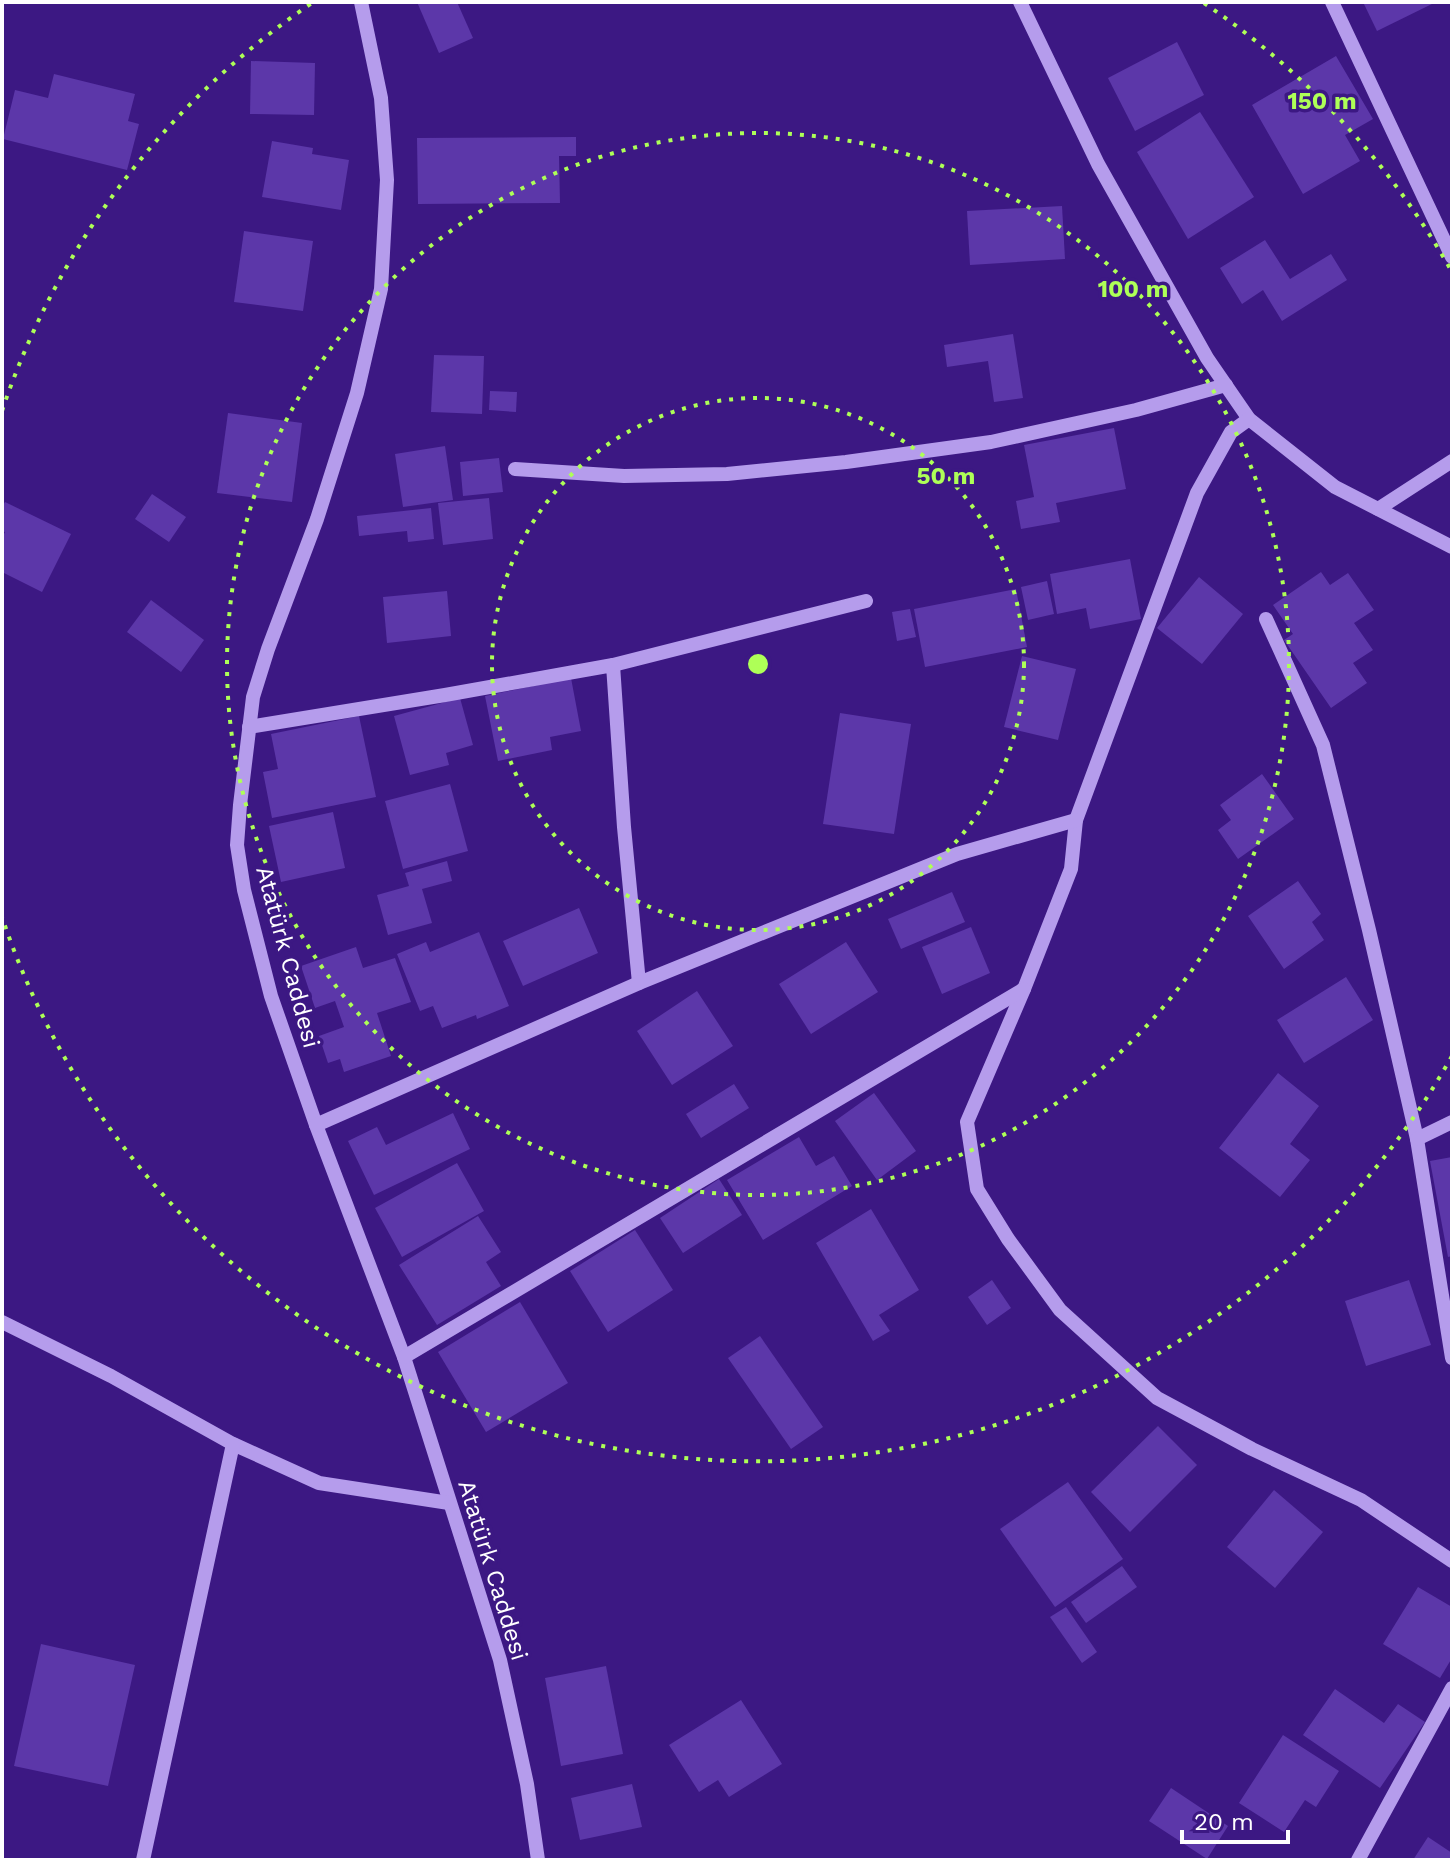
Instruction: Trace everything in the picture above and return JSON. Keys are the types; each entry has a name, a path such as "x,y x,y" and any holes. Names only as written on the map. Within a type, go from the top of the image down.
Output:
{"street":[{"name":"Atatürk Caddesi","path":"361,2 381,98 387,180 381,289 357,393 317,519 253,697 237,845 244,890 271,996 404,1357 500,1660 527,1784 537,1860"},
{"path":"1020,2 1098,164 1207,358 1249,419 1335,487 1452,547"},
{"path":"1332,2 1452,257"},
{"path":"515,469 624,476 727,474 846,462 991,442 1136,410 1226,385"},
{"path":"1249,419 1231,432 1197,493 1076,820 1071,869 967,1122 977,1189 1008,1239 1060,1310 1157,1398 1252,1449 1361,1500 1452,1561"},
{"path":"1378,509 1452,461"},
{"path":"249,727 613,665 866,601"},
{"path":"1266,619 1323,745 1417,1139 1452,1358"},
{"path":"613,665 639,983"},
{"path":"316,1125 639,983 957,854 1076,820"},
{"path":"404,1357 1024,989"},
{"path":"1417,1139 1452,1122"},
{"path":"2,1322 111,1376 233,1444 319,1483 449,1503"},
{"path":"143,1860 233,1444"},
{"path":"1358,1860 1452,1688"}],"building":[{"path":"417,2 457,2 473,38 439,53"},
{"path":"1363,2 1436,2 1377,31"},
{"path":"1177,42 1204,95 1135,131 1108,78"},
{"path":"1336,56 1373,119 1345,135 1360,161 1303,194 1252,105"},
{"path":"251,61 315,63 314,115 250,114"},
{"path":"54,74 135,94 128,121 139,124 127,170 3,139 15,90 48,98"},
{"path":"1200,112 1254,197 1188,239 1137,152"},
{"path":"576,137 576,156 559,156 560,203 418,204 417,138"},
{"path":"272,141 313,148 312,154 349,160 341,210 262,197"},
{"path":"1062,206 1065,259 970,265 967,211"},
{"path":"244,231 313,241 303,311 234,302"},
{"path":"1265,240 1290,279 1331,254 1347,280 1282,321 1263,290 1242,304 1220,268"},
{"path":"1013,334 1023,398 994,402 988,361 947,367 944,345"},
{"path":"434,355 484,356 482,414 431,412"},
{"path":"490,391 517,392 516,412 489,410"},
{"path":"228,413 302,423 292,502 217,493"},
{"path":"1114,428 1126,489 1056,503 1060,522 1021,529 1016,501 1034,497 1024,445"},
{"path":"445,446 453,500 403,507 395,454"},
{"path":"499,458 503,492 463,496 460,462"},
{"path":"152,494 186,517 169,542 135,519"},
{"path":"489,498 493,539 443,545 438,503"},
{"path":"5,502 71,534 42,592 2,572 2,538 5,532 2,531 2,507"},
{"path":"431,508 434,539 408,542 407,531 359,536 357,516"},
{"path":"1130,559 1141,619 1090,629 1086,608 1057,614 1050,574"},
{"path":"1321,572 1330,585 1348,573 1374,610 1354,623 1373,650 1353,663 1367,683 1331,708 1284,640 1293,634 1273,605"},
{"path":"1199,577 1243,614 1202,664 1157,628"},
{"path":"1047,581 1054,614 1028,620 1021,587"},
{"path":"1016,589 1027,647 925,667 914,609"},
{"path":"447,591 451,636 387,643 383,597"},
{"path":"151,600 204,640 181,672 127,632"},
{"path":"910,609 916,637 897,641 892,612"},
{"path":"1022,656 1076,669 1058,740 1004,727"},
{"path":"571,678 581,731 550,737 552,750 498,761 485,696"},
{"path":"460,698 473,745 446,753 449,765 410,775 394,716"},
{"path":"840,713 911,724 894,834 823,824"},
{"path":"359,716 376,797 272,818 263,772 278,769 271,734"},
{"path":"1262,774 1294,819 1238,859 1218,830 1231,820 1220,805"},
{"path":"450,784 468,851 403,869 385,801"},
{"path":"333,812 345,868 281,882 269,826"},
{"path":"447,861 452,881 422,889 432,923 388,935 377,895 409,886 405,873"},
{"path":"1298,881 1321,914 1312,922 1324,940 1284,969 1248,916"},
{"path":"952,892 965,922 901,949 888,919"},
{"path":"579,908 598,953 523,986 503,941"},
{"path":"971,927 990,973 942,994 922,947"},
{"path":"479,932 509,1006 442,1028 433,1006 420,1011 397,954 426,942 430,952"},
{"path":"846,942 878,992 811,1034 779,984"},
{"path":"356,947 363,968 395,958 411,1002 377,1013 391,1056 344,1072 340,1059 328,1063 319,1036 344,1027 335,1001 315,1008 301,966"},
{"path":"1346,977 1373,1020 1304,1063 1277,1020"},
{"path":"697,991 733,1046 672,1085 637,1031"},
{"path":"1278,1073 1319,1106 1290,1144 1310,1160 1280,1197 1219,1148"},
{"path":"734,1084 749,1108 701,1138 686,1114"},
{"path":"874,1093 916,1151 877,1180 835,1121"},
{"path":"453,1113 470,1149 374,1195 348,1141 377,1127 386,1145"},
{"path":"799,1137 816,1166 834,1156 852,1186 763,1240 727,1180"},
{"path":"1452,1157 1452,1256 1448,1257 1430,1161"},
{"path":"457,1163 484,1211 402,1257 375,1208"},
{"path":"719,1179 742,1215 683,1253 660,1218"},
{"path":"871,1209 919,1290 879,1315 890,1331 873,1341 816,1243"},
{"path":"478,1216 501,1252 486,1262 501,1286 437,1325 399,1265"},
{"path":"635,1230 673,1290 608,1332 570,1271"},
{"path":"992,1280 1011,1308 987,1325 968,1297"},
{"path":"1409,1280 1431,1345 1366,1366 1345,1301"},
{"path":"520,1302 568,1383 486,1432 438,1352"},
{"path":"760,1336 823,1427 791,1449 728,1358"},
{"path":"1158,1426 1197,1465 1130,1532 1091,1492"},
{"path":"1068,1482 1123,1559 1055,1607 1000,1529"},
{"path":"1274,1490 1323,1532 1275,1588 1227,1547"},
{"path":"1122,1566 1137,1587 1086,1623 1071,1602"},
{"path":"1418,1587 1452,1607 1452,1658 1440,1678 1383,1644"},
{"path":"1066,1607 1097,1652 1082,1663 1050,1617"},
{"path":"41,1644 135,1665 108,1786 14,1766"},
{"path":"606,1666 623,1754 561,1766 545,1678"},
{"path":"1335,1689 1384,1723 1398,1704 1425,1722 1380,1788 1303,1735"},
{"path":"741,1700 782,1764 729,1797 718,1780 699,1792 669,1745"},
{"path":"1283,1735 1339,1771 1316,1807 1305,1800 1284,1832 1239,1803"},
{"path":"632,1784 642,1827 580,1840 571,1798"},
{"path":"1171,1788 1228,1826 1207,1859 1149,1821"},
{"path":"1428,1837 1452,1853 1452,1860 1413,1860"}]}
